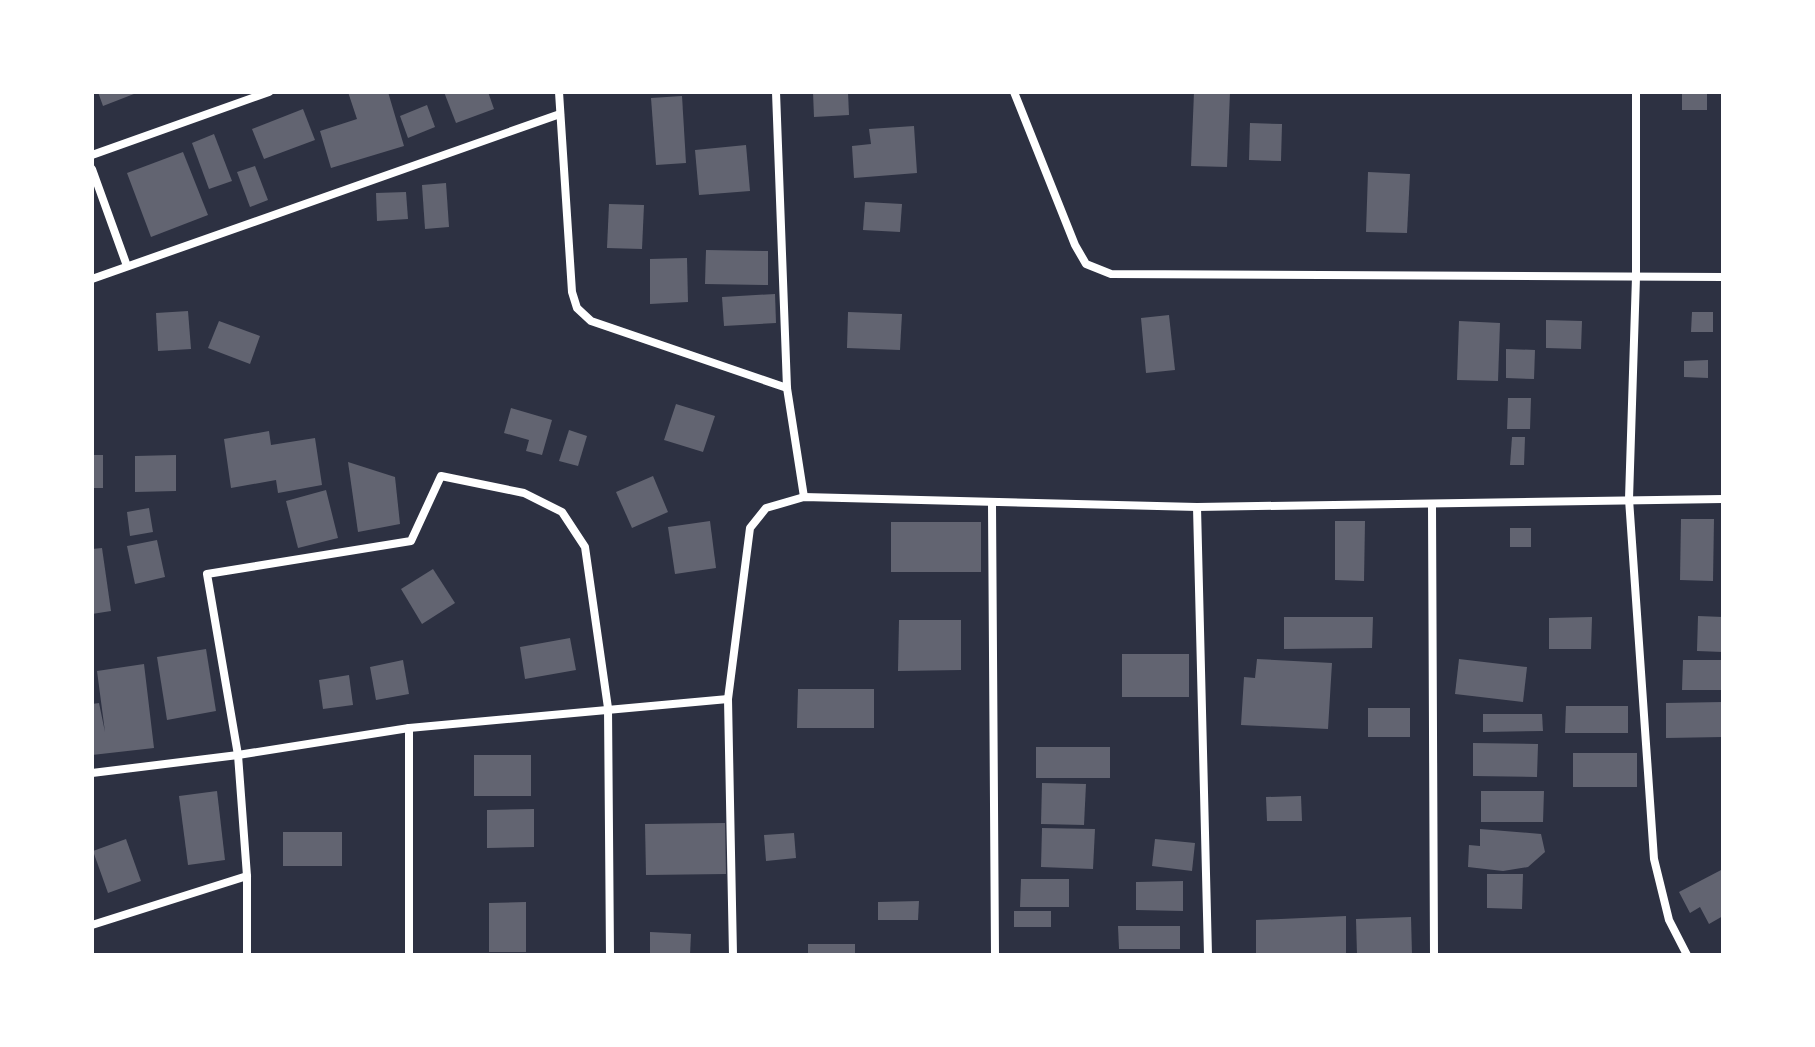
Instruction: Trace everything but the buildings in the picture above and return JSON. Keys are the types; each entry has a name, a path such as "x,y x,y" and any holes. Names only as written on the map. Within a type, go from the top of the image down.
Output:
{"street":[{"path":"92,155 269,92"},
{"path":"559,92 572,292 577,308 591,321 787,388"},
{"path":"776,92 787,388 804,497"},
{"path":"1014,92 1075,245 1086,264 1111,274 1723,277"},
{"path":"1636,92 1636,277 1629,499 1654,859 1669,920 1687,955"},
{"path":"92,279 560,114"},
{"path":"92,169 127,266"},
{"path":"247,955 247,876 238,755 207,574 411,541 441,476 524,493 562,512 585,547 608,708 610,955"},
{"path":"733,955 728,699 750,528 766,508 804,497 1197,507 1723,499"},
{"path":"992,504 995,955"},
{"path":"1432,505 1434,955"},
{"path":"1197,507 1208,955"},
{"path":"92,773 238,755 409,728 728,699"},
{"path":"409,728 409,955"},
{"path":"92,925 247,876"}]}
